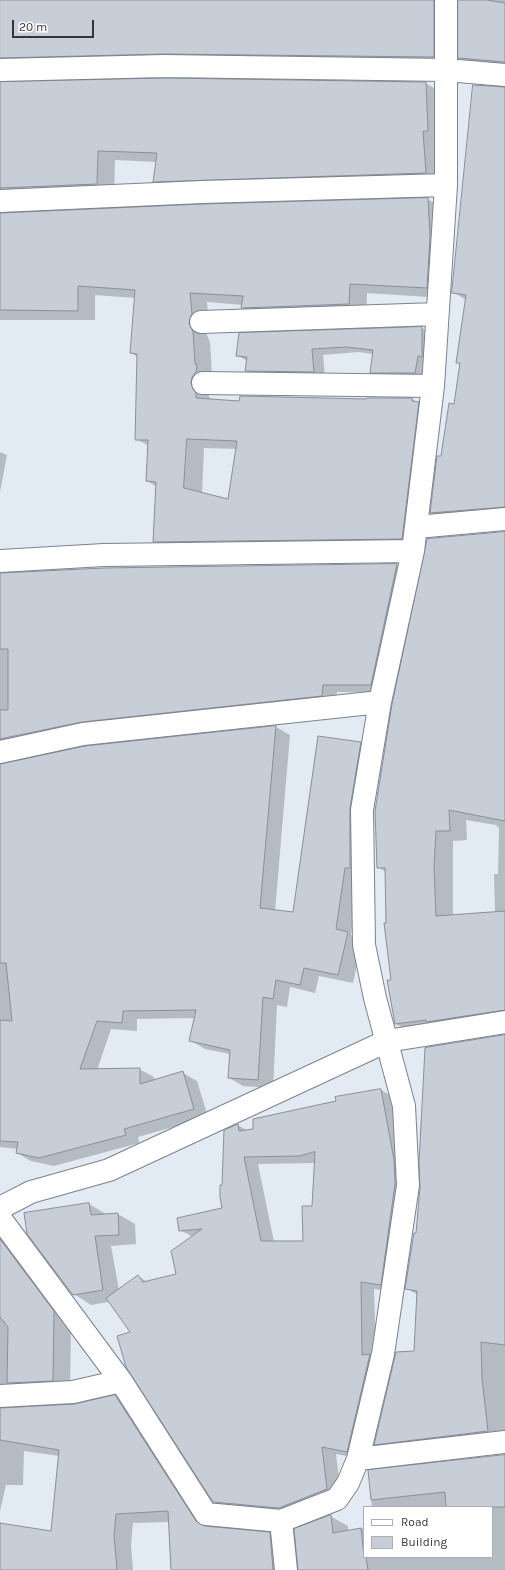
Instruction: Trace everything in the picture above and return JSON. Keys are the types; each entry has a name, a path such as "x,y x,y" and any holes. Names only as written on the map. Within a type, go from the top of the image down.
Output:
{"street":[{"path":"0,1218 121,1381 206,1514 281,1521 337,1500 348,1483 358,1459 383,1354 408,1185 404,1106 364,945 362,810 380,702 413,551 433,386 446,185 446,0"},
{"path":"0,70 164,66 447,70 505,75"},
{"path":"0,201 187,193 446,185"},
{"path":"201,322 437,314"},
{"path":"203,383 433,386"},
{"path":"417,527 505,519"},
{"path":"0,561 104,555 413,551"},
{"path":"0,752 83,734 380,702"},
{"path":"0,1208 31,1192 109,1170 387,1041 505,1022"},
{"path":"0,1396 73,1392 121,1381"},
{"path":"358,1459 505,1442"},
{"path":"281,1521 286,1570"}],"building":[{"path":"0,0 434,0 434,57 164,54 0,58"},
{"path":"458,0 487,0 505,3 505,62 458,58"},
{"path":"164,78 426,82 428,131 423,131 426,173 153,182 157,153 98,151 97,184 0,188 0,82"},
{"path":"473,85 505,87 505,507 430,513 437,456 441,456 449,403 454,404 460,363 456,363 466,295 452,293"},
{"path":"428,198 430,236 427,288 350,284 349,304 241,308 243,296 190,293 192,314 189,323 193,331 195,364 197,364 196,372 192,377 191,383 196,393 196,398 239,401 240,396 366,399 412,398 412,401 419,402 402,539 153,542 156,482 146,481 148,440 135,440 137,354 130,353 135,290 78,286 78,311 0,310 0,213 202,204","holes":["187,439 237,441 228,499 184,488"]},
{"path":"422,327 422,357 418,356 415,373 370,373 373,350 346,347 312,349 314,372 245,371 247,357 236,356 239,333"},
{"path":"505,532 505,821 449,810 450,831 436,831 434,867 436,916 505,911 505,1010 426,1022 426,1020 395,1024 387,980 391,980 384,923 386,923 385,868 377,868 375,811 392,704 427,539"},
{"path":"397,564 371,685 323,685 322,696 82,722 0,739 0,710 8,710 8,649 0,649 0,573 104,568"},
{"path":"276,726 260,908 293,912 318,736 361,742 350,808 350,868 345,868 336,929 348,932 338,975 304,968 300,985 276,980 273,999 263,997 258,1080 228,1078 230,1050 189,1041 196,1010 123,1011 122,1023 97,1021 80,1069 140,1068 140,1084 183,1071 194,1109 124,1129 126,1135 39,1158 16,1153 18,1142 0,1141 0,1020 12,1021 6,963 0,963 0,764 85,746"},
{"path":"505,1035 505,1345 481,1342 482,1379 488,1431 374,1445 396,1352 414,1351 417,1291 405,1289 414,1233 416,1233 420,1187 419,1163 425,1048"},
{"path":"381,1089 394,1160 395,1184 381,1285 361,1282 362,1355 370,1354 347,1452 322,1447 327,1489 279,1508 213,1502 126,1367 117,1336 130,1332 106,1298 138,1275 143,1282 176,1274 171,1251 202,1229 179,1231 177,1218 222,1208 220,1185 222,1185 224,1130 238,1124 239,1131 253,1129 253,1119 336,1101 335,1097","holes":["315,1152 312,1206 302,1206 303,1241 261,1241 244,1157 299,1156"]},
{"path":"89,1203 91,1215 118,1213 119,1235 95,1236 103,1290 73,1295 27,1234 24,1213"},
{"path":"0,1239 54,1311 53,1381 7,1383 8,1327 0,1317"},
{"path":"115,1395 196,1521 205,1526 270,1532 273,1570 171,1570 168,1511 116,1514 114,1535 117,1570 0,1570 0,1523 51,1531 59,1450 0,1440 0,1408 74,1404"},
{"path":"505,1455 505,1507 446,1506 445,1492 371,1500 368,1470"},
{"path":"331,1515 333,1533 361,1528 363,1558 366,1558 368,1570 298,1570 294,1529"}]}
